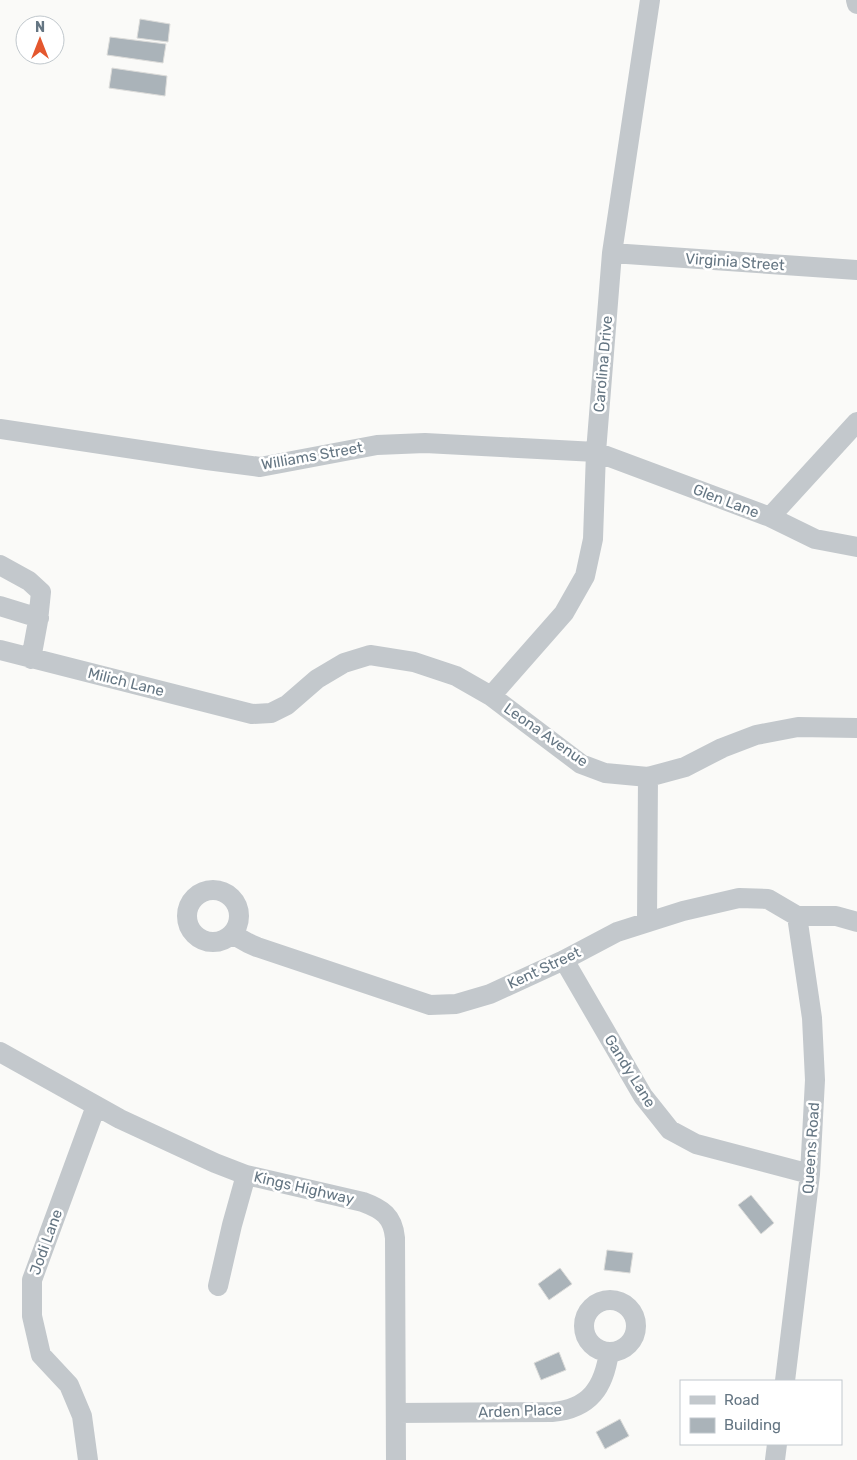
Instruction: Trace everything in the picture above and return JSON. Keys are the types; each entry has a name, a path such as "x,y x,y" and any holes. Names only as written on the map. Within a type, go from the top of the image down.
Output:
{"street":[{"name":"Carolina Drive","path":"491,696 564,613 586,576 592,539 596,452 612,253 650,0"},
{"name":"Virginia Street","path":"612,253 857,270"},
{"path":"770,517 857,422"},
{"name":"Williams Street","path":"0,429 260,467 377,445 425,443 596,452"},
{"name":"Glen Lane","path":"596,452 770,517 816,539 857,547"},
{"path":"0,565 29,581 41,592 39,618 31,659"},
{"path":"0,606 39,618"},
{"name":"Milich Lane","path":"0,650 252,714"},
{"name":"Leona Avenue","path":"252,714 271,713 286,705 317,679 344,662 370,655 414,662 456,676 491,696 581,764 605,773 648,778 685,767 722,748 756,735 798,727 857,728"},
{"path":"647,921 648,778"},
{"name":"Kent Street","path":"232,934 258,947 430,1005 456,1004 490,994 564,960 617,932 647,921 739,898 768,899 797,916"},
{"path":"797,916 836,916 857,922"},
{"name":"Queens Road","path":"785,1380 810,1174 816,1080 812,1018 797,916"},
{"name":"Gandy Lane","path":"564,960 642,1096 670,1130 696,1144 810,1174"},
{"name":"Kings Highway","path":"0,1052 120,1119 246,1176 363,1202 380,1210 390,1219 395,1238 396,1460"},
{"name":"Jodi Lane","path":"88,1460 82,1416 69,1384 41,1355 32,1316 32,1280 96,1106"},
{"path":"218,1286 246,1176"},
{"name":"Arden Place","path":"396,1413 552,1412 568,1409 584,1401 597,1389 605,1373 608,1352"},
{"path":"776,1460 778,1445"}],"building":[{"path":"140,19 170,24 168,42 137,38"},
{"path":"110,37 166,44 163,63 107,55"},
{"path":"112,68 167,76 165,96 109,88"},
{"path":"751,1195 774,1223 761,1234 738,1205"},
{"path":"607,1250 633,1253 630,1273 604,1270"},
{"path":"560,1268 572,1284 549,1300 538,1284"},
{"path":"559,1352 566,1370 541,1380 534,1363"},
{"path":"620,1419 629,1436 605,1449 596,1432"}]}
